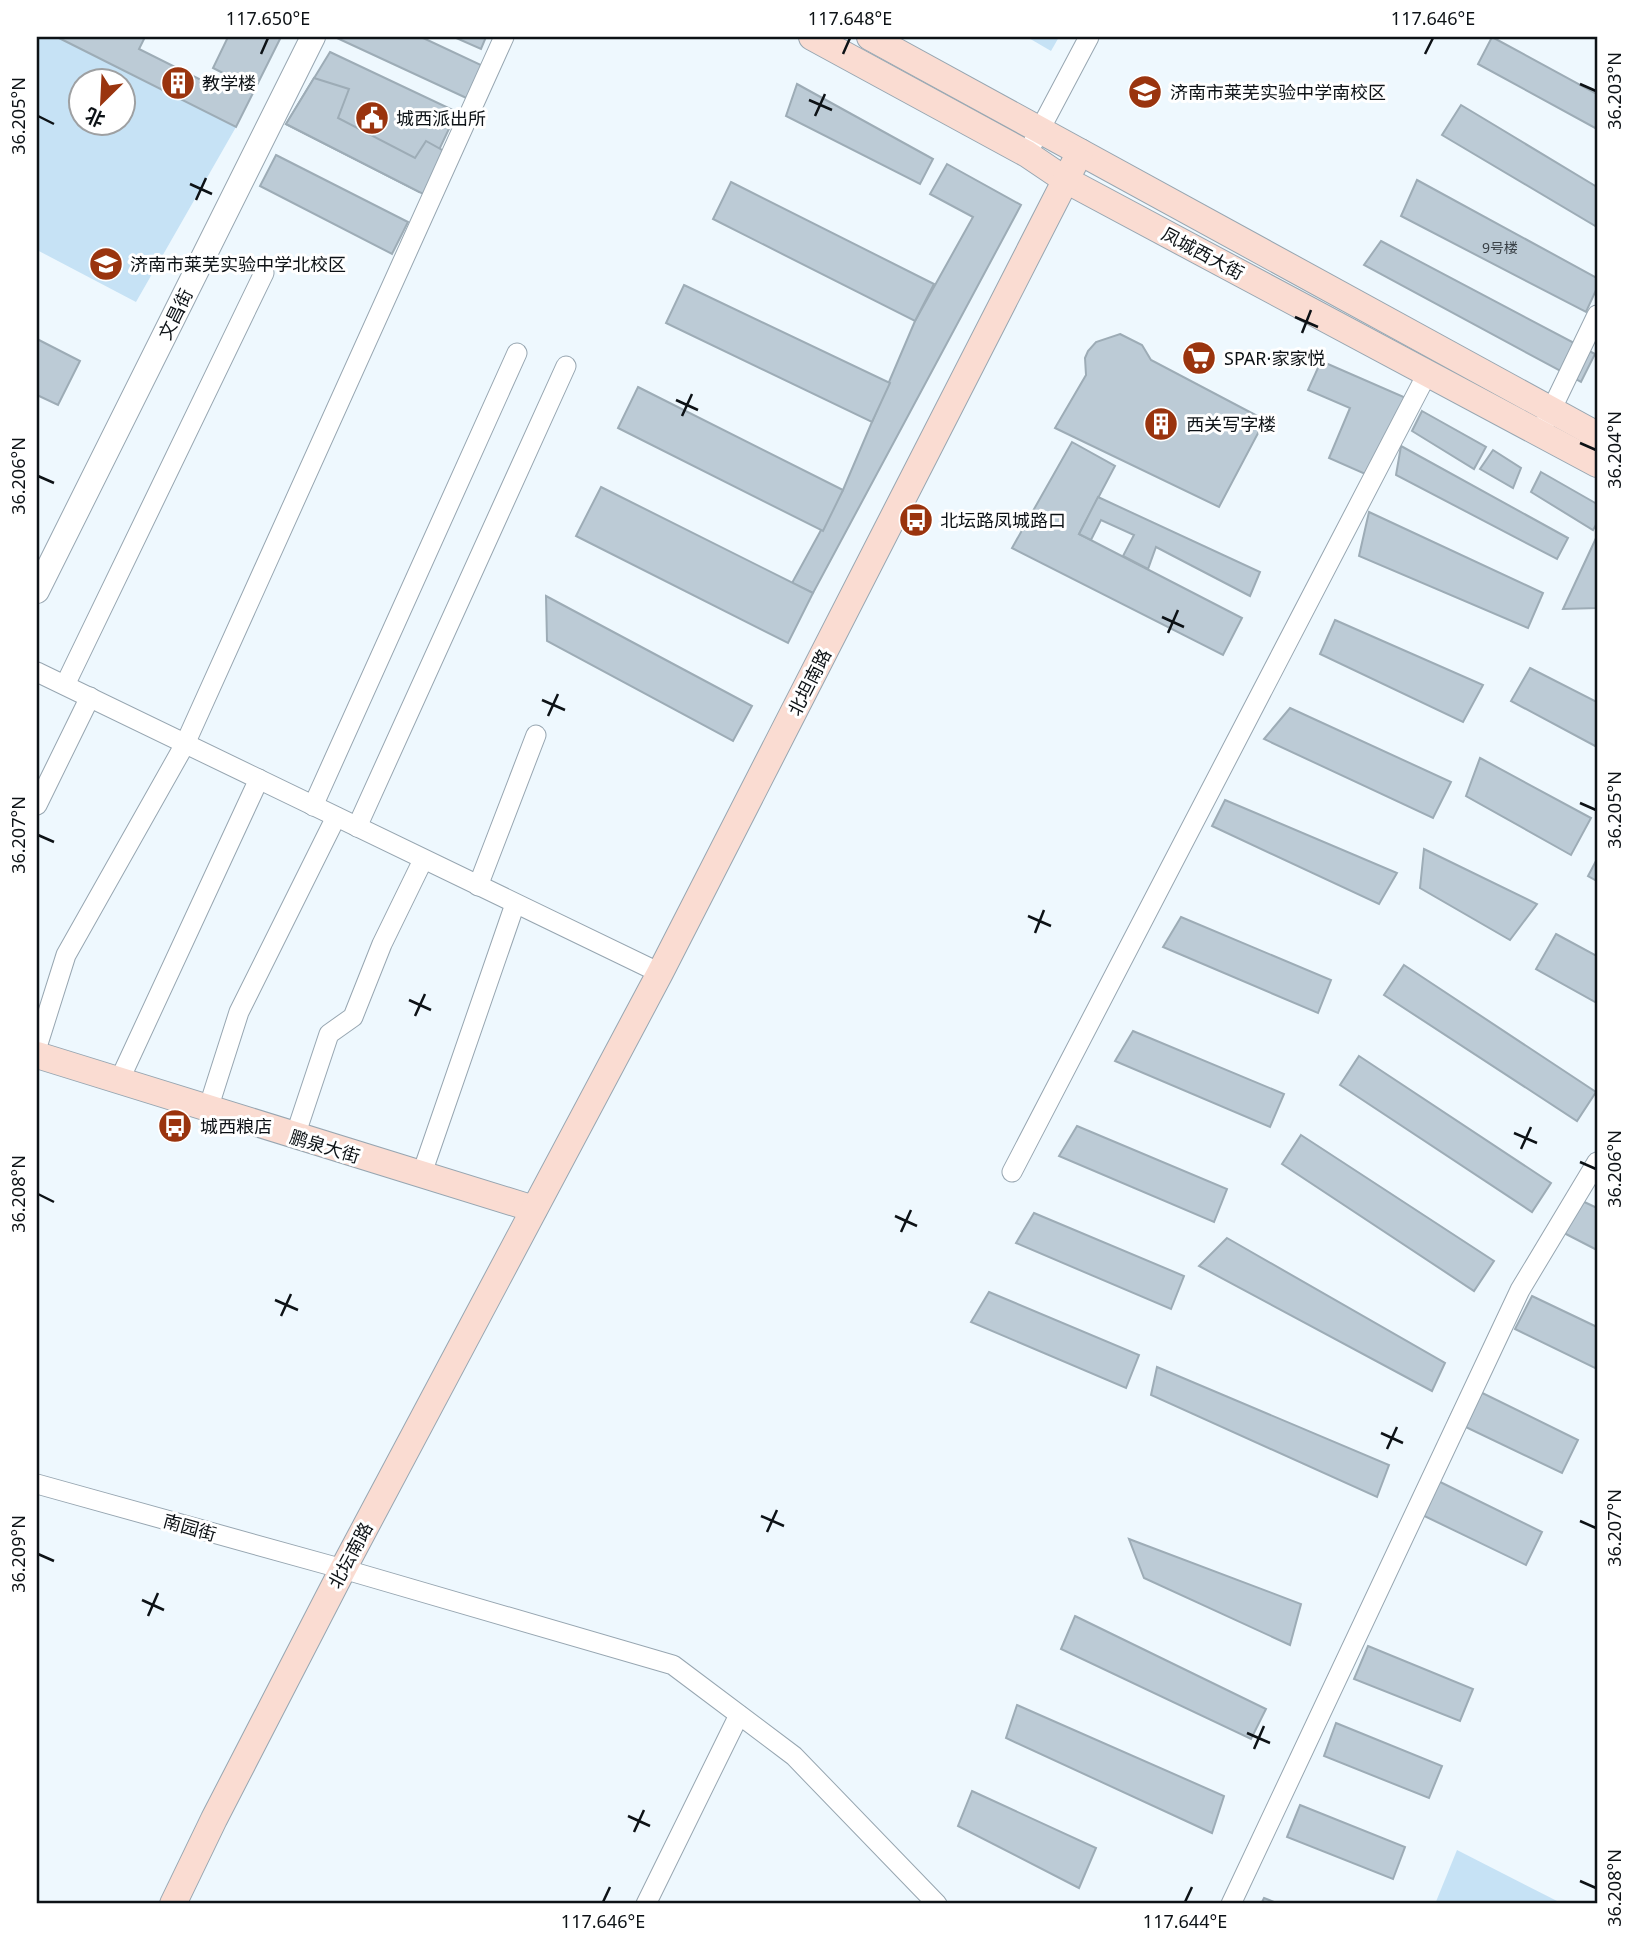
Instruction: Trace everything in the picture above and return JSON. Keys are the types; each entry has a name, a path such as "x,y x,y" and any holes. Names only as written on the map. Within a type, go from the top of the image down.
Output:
{"main road":[{"name":"凤城西大街","path":"812,37 1027,154 1064,179 1428,372 1546,421 1597,435"},
{"name":"凤城西大街","path":"870,37 1080,152 1546,421 1597,464"},
{"name":"北坦南路","path":"534,1209 660,973 1080,152"},
{"name":"鹏泉大街","path":"37,1055 534,1209"},
{"name":"北坛南路","path":"173,1904 343,1569 534,1209"}],"street":[{"name":"文昌街","path":"37,592 313,37"},
{"path":"37,1047 66,955 186,744 504,37"},
{"path":"1027,154 1089,37"},
{"path":"65,685 264,273"},
{"path":"1546,421 1597,315"},
{"path":"313,806 517,353"},
{"path":"357,827 566,366"},
{"path":"1012,1172 1428,372"},
{"path":"37,672 660,973"},
{"path":"37,806 90,697"},
{"path":"478,886 536,735"},
{"path":"119,1081 259,779"},
{"path":"208,1109 239,1012 336,817"},
{"path":"295,1136 329,1034 353,1017 382,944 424,860"},
{"path":"421,1175 515,904"},
{"path":"1231,1904 1520,1290 1597,1162"},
{"name":"南园街","path":"37,1484 673,1665 794,1756 937,1904"},
{"path":"646,1904 740,1715"}],"shaded area":[{"path":"37,37 57,37 115,66 66,66 66,136 136,136 136,77 236,127 136,302 37,250"},
{"path":"1027,37 1059,37 1051,51"},
{"path":"1457,1850 1563,1904 1435,1904"}],"building":[{"name":"教学楼","path":"57,37 145,37 139,49 221,90 229,76 213,68 228,37 281,37 236,127 136,77 136,66 115,66"},
{"path":"421,37 481,65 475,102 337,38"},
{"path":"454,37 486,37 481,49"},
{"path":"1492,37 1597,94 1597,129 1478,64"},
{"name":"城西派出所","path":"330,52 457,112 419,192 286,124"},
{"path":"314,78 349,89 338,118 415,158 426,141 451,155 431,198 286,124"},
{"path":"797,84 933,159 920,184 786,116"},
{"path":"1461,105 1597,187 1597,227 1442,135"},
{"path":"276,155 408,222 392,254 260,186"},
{"path":"947,164 1021,205 813,593 792,583 843,490 915,321 973,217 930,194"},
{"path":"1417,180 1597,278 1597,288 1586,312 1401,216"},
{"path":"731,182 934,284 915,321 713,219"},
{"path":"1381,241 1595,354 1581,382 1364,265"},
{"path":"684,285 890,383 872,422 666,323"},
{"name":"西关写字楼","path":"1120,334 1142,345 1151,360 1265,420 1219,507 1055,428 1086,375 1085,358 1088,351 1096,342"},
{"path":"37,339 80,361 58,405 37,395"},
{"path":"1321,361 1406,398 1372,477 1329,458 1350,408 1308,390"},
{"path":"638,387 843,490 823,531 618,428"},
{"path":"1422,411 1486,447 1474,469 1412,431"},
{"path":"1072,442 1115,466 1079,534 1242,618 1223,655 1012,548"},
{"path":"1401,446 1568,538 1557,559 1396,475"},
{"path":"1493,450 1521,468 1513,488 1480,469"},
{"path":"1541,472 1597,504 1597,523 1593,530 1531,492"},
{"path":"601,487 813,593 788,643 576,536"},
{"path":"1098,497 1260,572 1250,596 1156,547 1148,569 1123,556 1134,535 1101,520 1091,540 1079,534"},
{"path":"1369,512 1543,593 1528,628 1359,556"},
{"path":"1597,536 1597,608 1563,609"},
{"path":"546,596 752,706 733,741 547,641"},
{"path":"1335,620 1483,685 1463,722 1320,654"},
{"path":"1530,668 1597,702 1597,747 1511,701"},
{"path":"1290,708 1451,782 1433,818 1264,739"},
{"path":"1480,758 1591,818 1571,855 1466,796"},
{"path":"1225,800 1397,873 1379,904 1212,826"},
{"path":"1424,849 1537,904 1510,940 1420,888"},
{"path":"1597,859 1597,881 1588,876"},
{"path":"1181,917 1331,980 1318,1013 1163,947"},
{"path":"1556,934 1597,956 1597,1003 1536,969"},
{"path":"1404,965 1596,1092 1577,1121 1384,995"},
{"path":"1133,1031 1284,1094 1270,1127 1115,1061"},
{"path":"1359,1056 1551,1183 1532,1212 1340,1085"},
{"path":"1077,1126 1227,1189 1214,1222 1059,1156"},
{"path":"1301,1135 1494,1261 1474,1291 1282,1164"},
{"path":"1578,1199 1597,1208 1597,1250 1562,1232"},
{"path":"1034,1213 1184,1276 1171,1309 1016,1243"},
{"path":"1227,1238 1445,1363 1432,1391 1199,1266"},
{"path":"989,1292 1139,1355 1126,1388 971,1322"},
{"path":"1532,1296 1597,1327 1597,1369 1515,1329"},
{"path":"1157,1367 1389,1465 1377,1497 1151,1395"},
{"path":"1466,1385 1578,1440 1562,1473 1449,1419"},
{"path":"1430,1477 1542,1532 1526,1565 1414,1511"},
{"path":"1129,1539 1301,1604 1290,1645 1144,1578"},
{"path":"1075,1616 1266,1709 1251,1739 1061,1649"},
{"path":"1368,1646 1473,1689 1460,1721 1354,1679"},
{"path":"1017,1705 1224,1796 1212,1833 1006,1738"},
{"path":"1336,1723 1442,1766 1429,1798 1324,1756"},
{"path":"972,1791 1096,1848 1079,1888 958,1826"},
{"path":"1300,1805 1405,1847 1393,1879 1287,1837"},
{"path":"1264,1898 1279,1904 1261,1904"}],"place":[{"name":"教学楼","path":"178,83"},
{"name":"济南市莱芜实验中学南校区","path":"1145,92"},
{"name":"城西派出所","path":"372,118"},
{"name":"济南市莱芜实验中学北校区","path":"106,264"},
{"name":"SPAR·家家悦","path":"1199,358"},
{"name":"西关写字楼","path":"1161,424"},
{"name":"北坛路凤城路口","path":"916,520"},
{"name":"城西粮店","path":"175,1126"}]}
